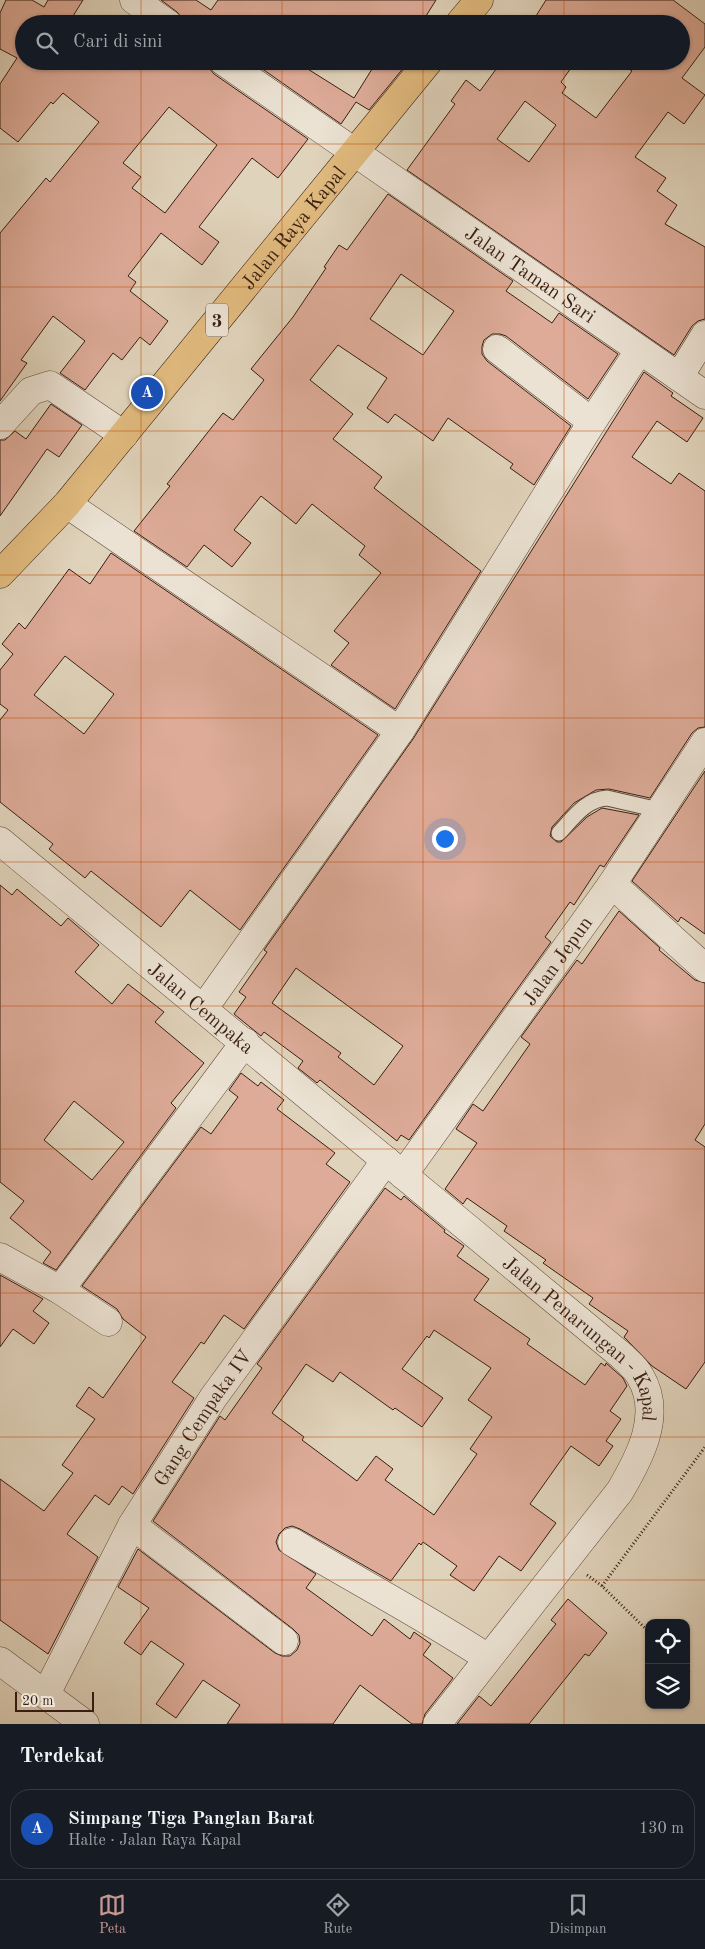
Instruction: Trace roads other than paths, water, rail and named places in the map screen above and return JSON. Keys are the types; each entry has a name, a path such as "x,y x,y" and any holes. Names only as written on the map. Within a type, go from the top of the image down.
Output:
{"highway":[{"path":"466,15 479,0"},
{"name":"Jalan Raya Kapal","path":"0,574 68,504 422,70"}],"street":[{"path":"135,0 156,15"},
{"name":"Jalan Taman Sari","path":"236,70 705,395"},
{"path":"679,377 705,335"},
{"path":"497,350 592,422"},
{"path":"204,1008 400,731 592,422 639,351"},
{"path":"0,425 30,391 50,385 124,435"},
{"path":"68,504 400,731"},
{"name":"Jalan Jepun","path":"394,1167 612,884 705,742"},
{"name":"Jalan Cempaka","path":"0,841 394,1167"},
{"path":"612,884 705,968"},
{"path":"60,1290 244,1042"},
{"name":"Gang Cempaka IV","path":"46,1694 132,1524 212,1398 394,1167"},
{"name":"Jalan Penarungan - Kapal","path":"394,1167 622,1356 640,1375 647,1392 650,1413 639,1458 620,1491 437,1724"},
{"path":"0,1257 60,1290 108,1322"},
{"path":"132,1524 284,1641"},
{"path":"292,1542 374,1591 415,1611 488,1658"},
{"path":"0,1661 84,1724"}],"lane":[{"path":"560,833 578,813 599,799 607,798 659,810"}],"place":[{"name":"Simpang Tiga Panglan Barat","path":"147,393"}]}
